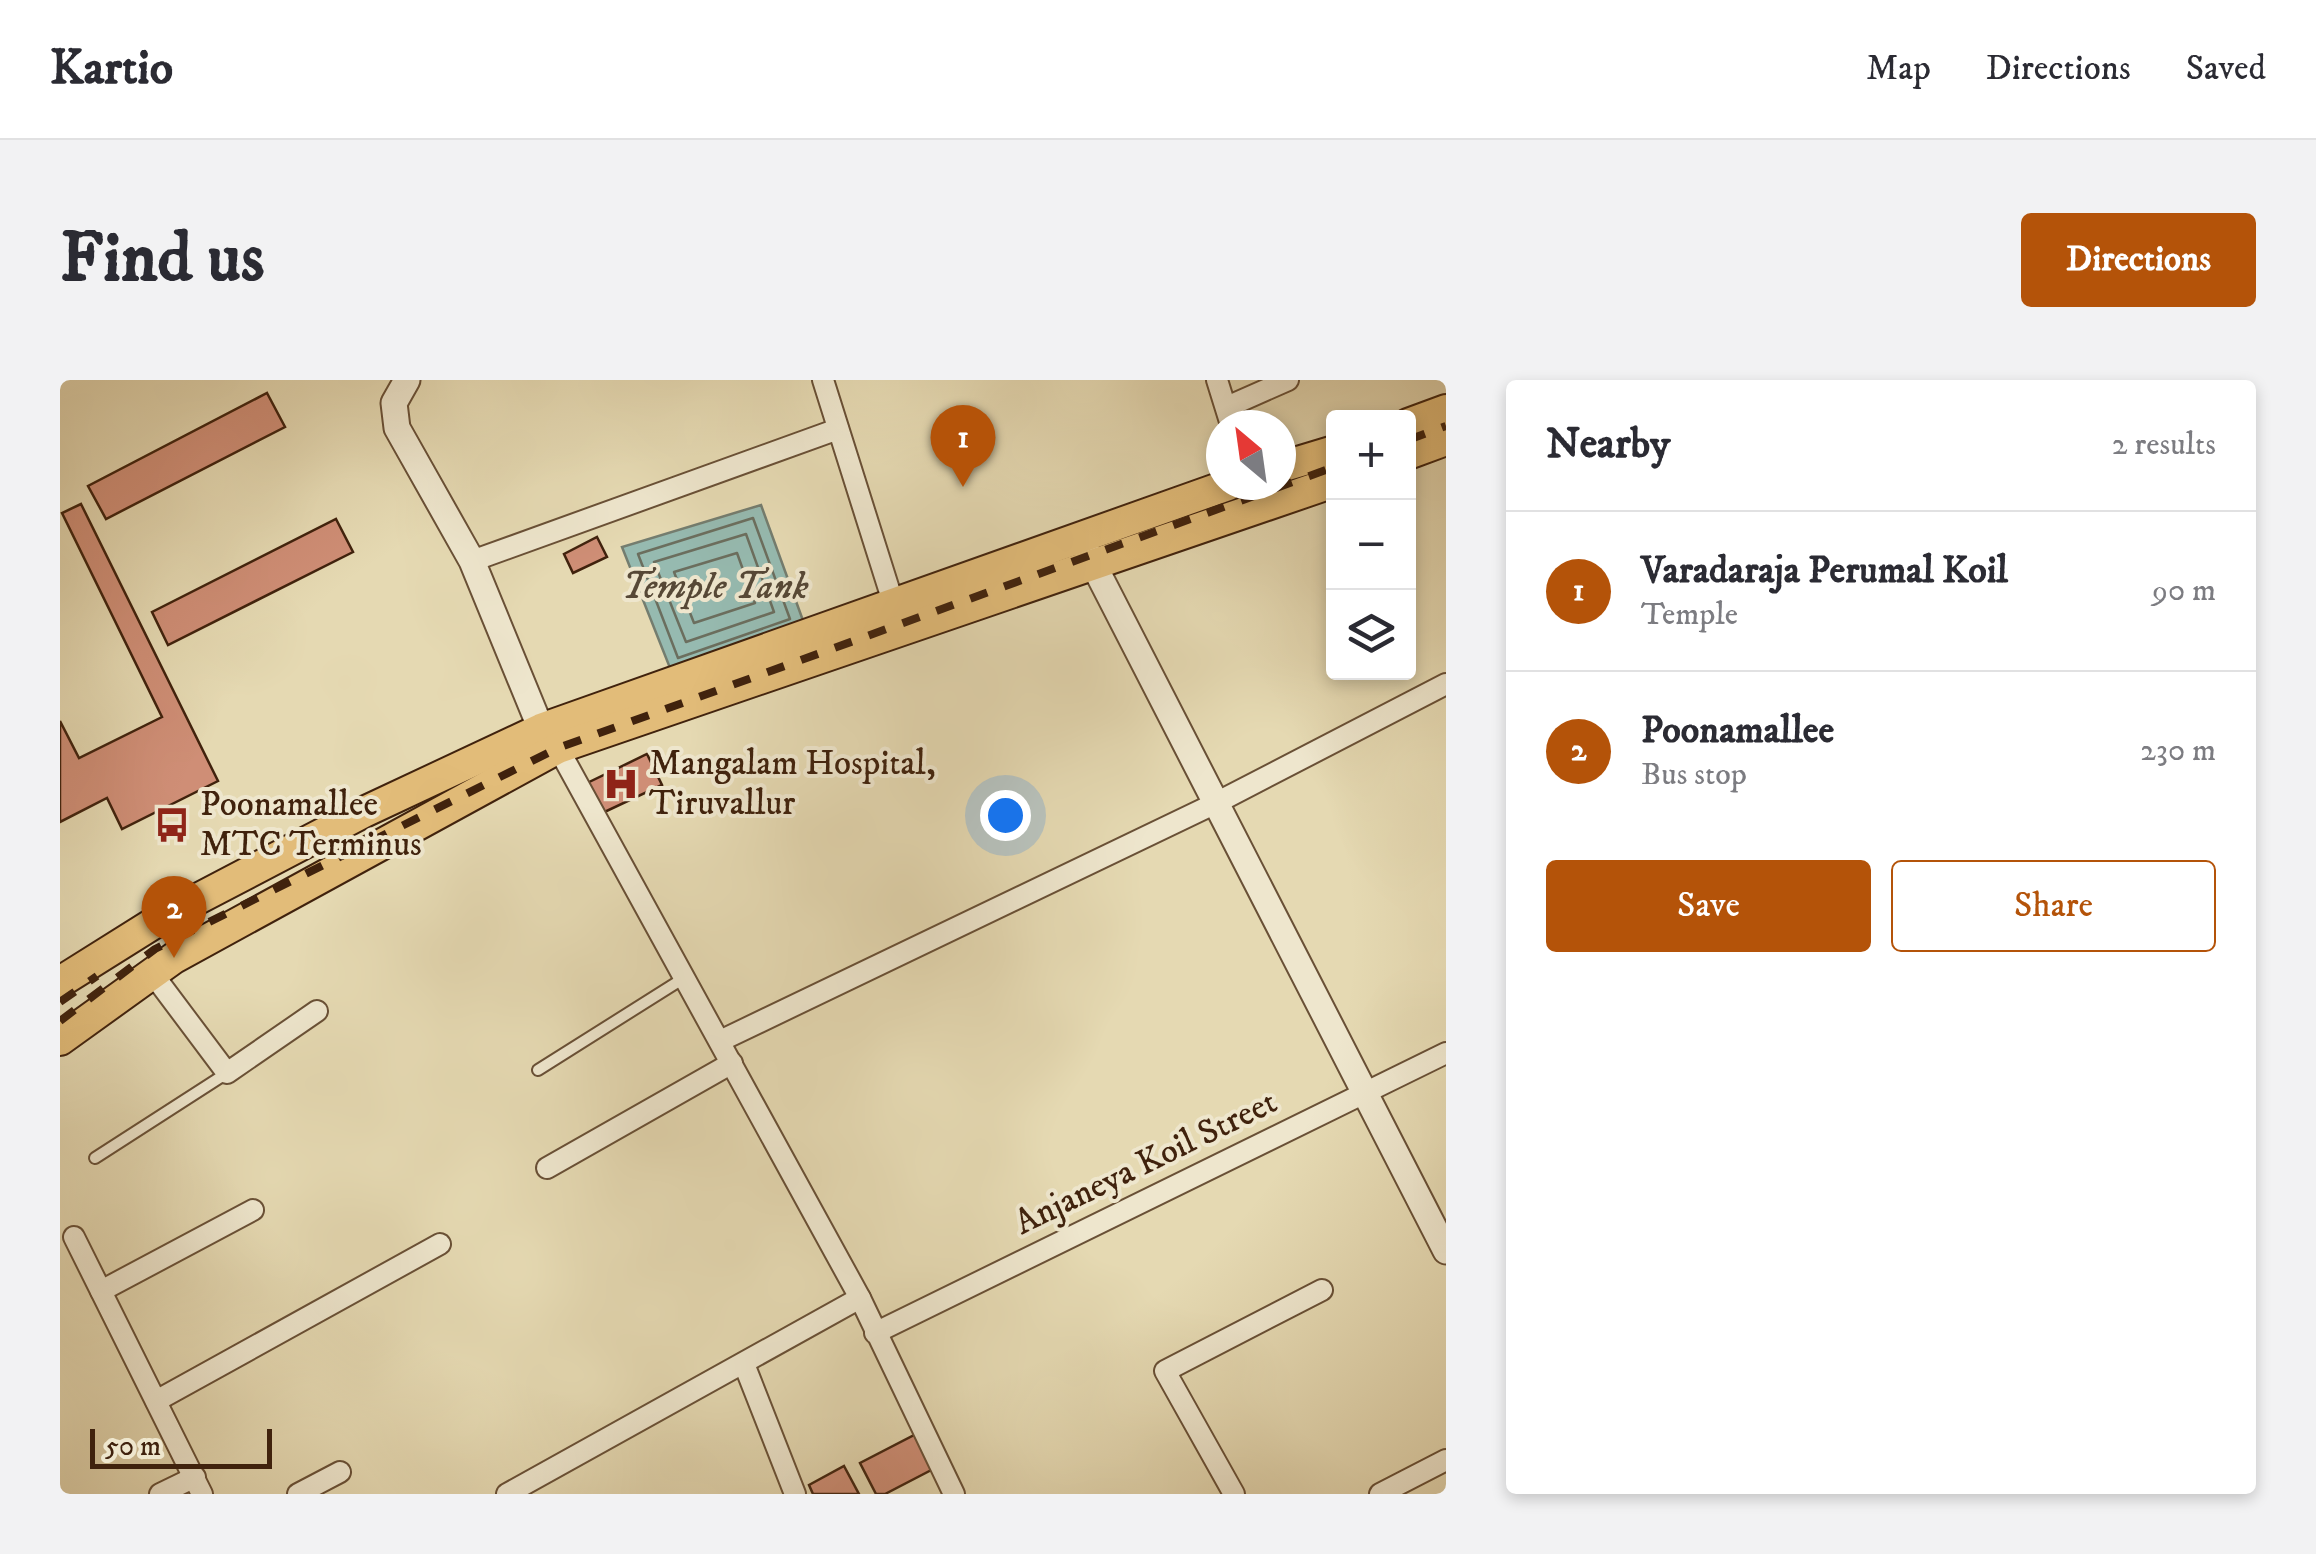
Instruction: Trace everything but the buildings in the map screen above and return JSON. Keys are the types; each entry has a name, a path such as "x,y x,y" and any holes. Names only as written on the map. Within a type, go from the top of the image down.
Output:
{"main road":[{"path":"1416,421 1446,410"},
{"path":"1416,451 1446,440"},
{"path":"1296,463 1326,454"},
{"path":"60,982 168,915 332,828 893,602 1087,553 1326,484"},
{"path":"60,1040 174,958 549,739 1087,553 1206,496"}],"street":[{"path":"408,380 394,402 396,428 472,561 549,739 685,977 860,1298 954,1494"},
{"path":"823,380 893,602"},
{"path":"1218,380 1227,410"},
{"path":"1239,410 1288,380"},
{"path":"472,561 838,429"},
{"path":"1087,553 1446,1251"},
{"path":"720,1041 1216,803 1446,684"},
{"path":"152,974 227,1072 317,1011"},
{"name":"Anjaneya Koil Street","path":"875,1333 1446,1053"},
{"path":"547,1168 732,1064"},
{"path":"100,1291 253,1210"},
{"path":"74,1237 198,1486 160,1494"},
{"path":"156,1401 440,1244"},
{"path":"1234,1494 1166,1370 1322,1290"},
{"path":"508,1494 860,1298"},
{"path":"744,1364 795,1494"},
{"path":"1380,1494 1446,1460"},
{"path":"298,1494 340,1472"}],"lane":[{"path":"538,1070 685,977"},
{"path":"95,1158 227,1072"}],"water":[{"name":"Temple Tank","path":"761,505 805,626 672,673 622,547"}],"railway":[{"path":"1416,437 1446,426"},
{"path":"60,1021 155,949 558,748 1326,470"},
{"path":"60,1002 97,976"}],"place":[{"name":"Varadaraja Perumal Koil","path":"963,487"},
{"name":"Mangalam Hospital, Tiruvallur","path":"621,784"},
{"name":"Poonamallee MTC Terminus","path":"172,825"},
{"name":"Poonamallee","path":"174,958"}]}
